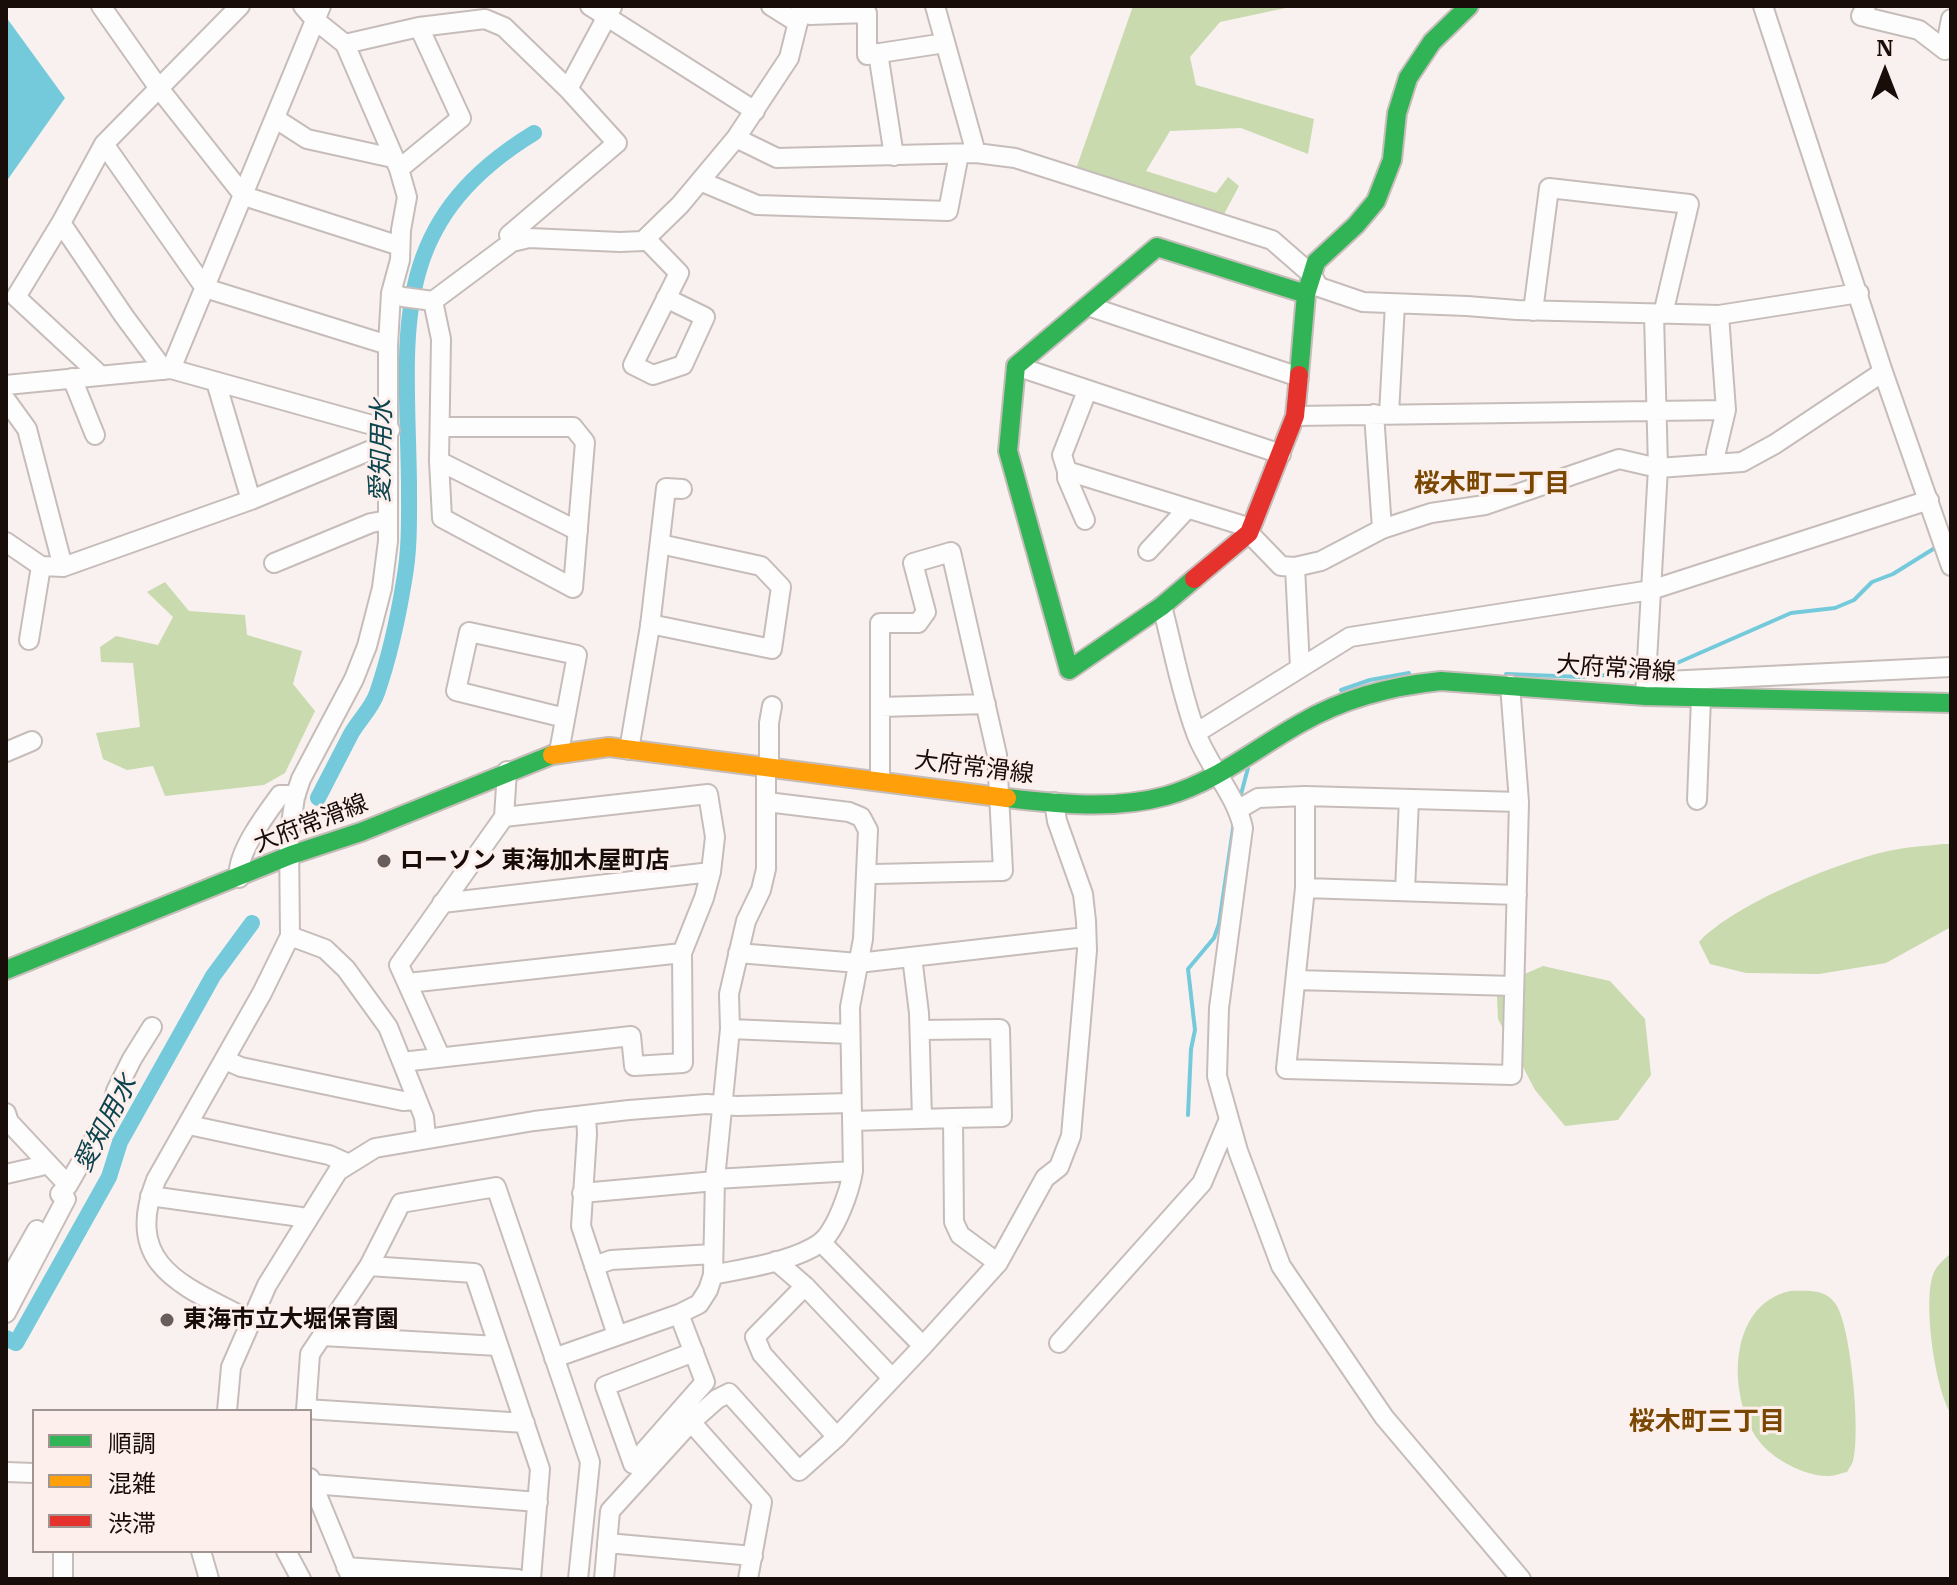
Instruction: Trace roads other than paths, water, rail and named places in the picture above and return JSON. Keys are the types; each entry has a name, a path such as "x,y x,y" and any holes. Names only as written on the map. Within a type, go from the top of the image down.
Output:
{"main road":[{"path":"1306,294 1157,247 1016,366 1008,451 1069,670 1162,606 1250,531 1295,416 1306,294 1316,262 1356,225 1376,201 1392,160 1397,113 1408,78 1432,42 1469,6"},
{"name":"大府常滑線","path":"6,970 291,855 361,832 559,752 609,747 998,797 1113,804 1168,795 1216,775 1316,714 1365,694 1409,684 1441,681 1645,689 1701,698 1951,703"}],"street":[{"path":"101,6 158,87 244,196 400,246"},
{"path":"100,375 11,292 61,223 104,144 240,6"},
{"path":"771,6 810,15 867,13 867,55 945,43"},
{"path":"700,181 757,205 948,211 968,153 935,6"},
{"path":"1763,6 1883,372 1951,566"},
{"path":"1866,6 1861,16 1919,30 1945,50 1951,19"},
{"path":"568,89 602,9 755,111"},
{"path":"167,369 205,288 276,119 313,11 345,44 407,197 397,295 388,345 388,520 382,588 367,646 354,679 301,779 291,813 290,936 262,993 156,1180 146,1211 149,1237 165,1272 185,1287 251,1321"},
{"path":"397,295 429,300 512,242 529,238 620,242 646,239 680,205 755,111 789,58 800,14"},
{"path":"345,44 419,27 485,19 504,27 568,89 617,143 509,235 512,242"},
{"path":"396,164 461,118 419,27"},
{"path":"878,53 894,156"},
{"path":"276,119 307,139 396,164"},
{"path":"736,138 777,158 968,153 1015,158 1272,240 1311,274 1319,287 1363,302 1533,311 1719,315 1859,293"},
{"path":"104,144 205,288 388,345"},
{"path":"1533,311 1549,188 1689,204 1658,314 1658,468 1645,689 1951,667"},
{"path":"61,223 124,316 167,369"},
{"path":"646,239 679,273 666,298 633,365 653,375 683,365 705,317 666,298"},
{"path":"429,300 441,339 439,461 442,518 573,588 585,442 573,427 441,427"},
{"path":"1382,529 1382,414 1395,304"},
{"path":"1088,306 1299,377"},
{"path":"1716,464 1726,410 1719,315"},
{"path":"1016,366 1281,454"},
{"path":"6,385 167,369 389,437"},
{"path":"1067,471 1250,531 1281,566 1295,567 1321,561 1382,529 1431,513 1485,505 1619,459 1658,468 1742,462 1775,444 1883,372"},
{"path":"72,378 95,435"},
{"path":"216,382 251,500"},
{"path":"1085,520 1067,478 1062,455 1087,391"},
{"path":"6,400 27,429 63,567"},
{"path":"1295,416 1726,410"},
{"path":"6,542 41,566 63,567 251,500 389,437"},
{"path":"439,461 578,531"},
{"path":"629,750 650,624 666,488 682,489"},
{"path":"1196,733 1350,637 1651,590 1929,500"},
{"path":"1148,551 1187,509"},
{"path":"274,563 371,523 388,520"},
{"path":"650,624 772,649 781,587 761,566 660,544"},
{"path":"875,874 1003,871 997,755 951,552 913,563 926,612 918,623 880,623 880,781"},
{"path":"29,640 41,566"},
{"path":"1295,567 1300,668"},
{"path":"1162,606 1196,733 1216,775 1239,809 1243,828 1219,1008 1217,1076 1238,1151 1281,1266 1384,1417 1521,1579"},
{"path":"559,752 577,655 469,632 456,691 565,718"},
{"path":"1305,796 1305,888 1286,1069 1512,1075 1519,802 1510,685"},
{"path":"1697,800 1701,698"},
{"path":"880,707 986,704"},
{"path":"554,1358 699,1304 713,1275 715,1180 730,1029 729,994 746,921 761,890 766,869 772,706"},
{"path":"6,752 32,741"},
{"path":"440,1056 399,965 504,817 507,771"},
{"path":"402,1062 631,1036 634,1066 683,1063 682,953 711,872 715,837 708,794 504,817"},
{"path":"239,878 237,867 265,815 280,795 296,795"},
{"path":"1239,809 1258,798 1305,796 1519,802"},
{"path":"1405,891 1409,799"},
{"path":"713,1275 776,1261 821,1242 848,1195 853,1171 850,1034 852,990 863,939 866,823 849,812 767,802"},
{"path":"604,1579 610,1511 691,1422 729,1393 799,1471 837,1437 998,1263 1045,1178 1059,1167 1071,1136 1086,937 1083,894 1057,821 1054,802"},
{"path":"442,903 711,872"},
{"path":"1305,888 1517,895"},
{"path":"290,936 325,949 346,969 388,1027 424,1117 426,1137"},
{"path":"738,953 858,963 1086,937"},
{"path":"408,983 682,953"},
{"path":"912,957 920,1030 922,1119"},
{"path":"1296,980 1514,986"},
{"path":"6,1285 112,1108 116,1091 152,1027"},
{"path":"730,1029 850,1034"},
{"path":"227,1409 231,1367 267,1285 338,1171 375,1148 426,1137 684,1105 721,1104 922,1119 1002,1117 1000,1029 920,1030"},
{"path":"225,1060 241,1067 403,1101 417,1100"},
{"path":"6,1113 9,1122 46,1162 64,1190 66,1199 6,1313"},
{"path":"586,1115 581,1226 617,1335"},
{"path":"953,1118 954,1222 960,1235 998,1263"},
{"path":"1059,1343 1202,1183 1229,1119"},
{"path":"189,1125 329,1155 349,1164"},
{"path":"6,1174 46,1162"},
{"path":"582,1193 853,1171"},
{"path":"306,1409 310,1354 369,1266 401,1203 496,1187 590,1462 578,1579"},
{"path":"150,1196 256,1209 301,1217 307,1221"},
{"path":"821,1242 923,1346"},
{"path":"594,1266 611,1260 713,1254"},
{"path":"776,1261 805,1286 892,1378"},
{"path":"369,1266 474,1273 540,1469 531,1579"},
{"path":"805,1286 755,1337 762,1354 837,1437"},
{"path":"679,1314 694,1352 705,1382 633,1464 605,1386 694,1352"},
{"path":"323,1336 498,1346"},
{"path":"312,1410 525,1423"},
{"path":"691,1422 762,1502 748,1579"},
{"path":"6,1472 32,1473"},
{"path":"312,1481 538,1502"},
{"path":"312,1483 348,1573 518,1579"},
{"path":"607,1543 753,1556"},
{"path":"63,1553 63,1579"},
{"path":"202,1553 209,1579"},
{"path":"287,1553 301,1579"}],"water":[{"path":"6,17 65,98 6,182"}],"waterway":[{"name":"愛知用水","path":"318,798 351,734 375,698 399,609 408,545 408,330 415,286 428,244 451,205 486,168 534,133"},
{"path":"1653,670 1677,663 1791,613 1835,608 1854,600 1872,582 1893,574 1938,546"},
{"path":"1506,674 1582,677 1641,672"},
{"path":"1341,690 1370,680 1409,673"},
{"path":"1240,798 1248,768"},
{"path":"1188,1115 1191,1049 1195,1030 1188,969 1214,938 1219,924 1234,822"},
{"name":"愛知用水","path":"6,1338 16,1343 109,1177 120,1142 213,976 252,923"}],"place":[{"name":"ローソン 東海加木屋町店","path":"384,861"},
{"name":"東海市立大堀保育園","path":"167,1320"}],"district":[{"name":"桜木町二丁目","path":"1492,484"},
{"name":"桜木町三丁目","path":"1707,1422"}]}
